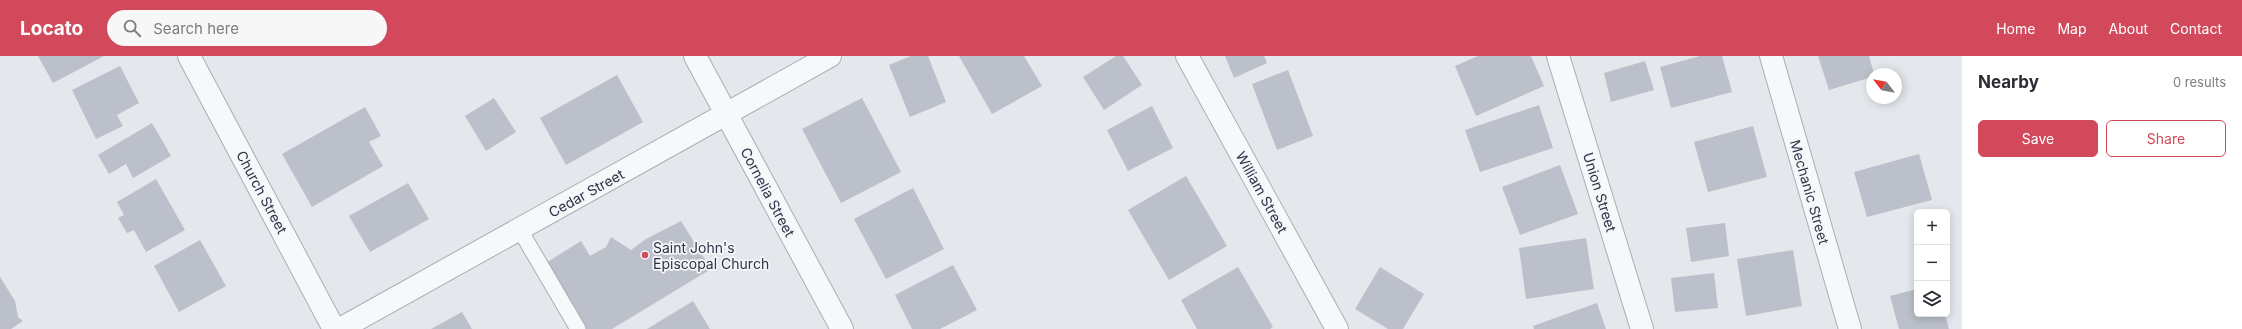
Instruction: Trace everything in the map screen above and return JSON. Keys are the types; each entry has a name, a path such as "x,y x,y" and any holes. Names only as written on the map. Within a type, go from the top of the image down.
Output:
{"street":[{"name":"Church Street","path":"189,56 334,329"},
{"name":"Cornelia Street","path":"695,56 842,329"},
{"name":"Cedar Street","path":"340,329 727,115 830,56"},
{"name":"William Street","path":"1187,56 1337,329"},
{"name":"Union Street","path":"1558,56 1642,329"},
{"name":"Mechanic Street","path":"1771,56 1850,329"}],"lane":[{"path":"520,230 578,329"}],"building":[{"path":"38,56 104,56 53,83"},
{"path":"911,56 928,56 946,102 910,117 889,65"},
{"path":"959,56 1024,56 1042,86 992,114"},
{"path":"1116,56 1123,56 1142,85 1104,110 1083,77"},
{"path":"1225,56 1264,56 1267,63 1234,78"},
{"path":"1478,56 1531,56 1544,86 1476,116 1455,66"},
{"path":"1700,56 1722,56 1732,92 1671,108 1660,67"},
{"path":"1818,56 1869,56 1872,68 1866,68 1866,79 1829,90"},
{"path":"1645,61 1654,90 1611,102 1604,73"},
{"path":"120,66 139,103 117,115 123,126 96,139 72,90"},
{"path":"1288,70 1313,136 1277,150 1252,84"},
{"path":"617,75 643,122 566,165 540,118"},
{"path":"494,98 516,132 486,151 465,116"},
{"path":"862,98 901,172 841,203 802,129"},
{"path":"1539,105 1553,148 1480,172 1465,130"},
{"path":"1152,106 1173,148 1128,171 1107,130"},
{"path":"365,107 381,136 369,142 383,166 312,207 282,154"},
{"path":"152,123 171,156 133,178 126,164 109,174 98,155"},
{"path":"1753,126 1767,177 1708,192 1694,142"},
{"path":"1919,154 1932,200 1867,217 1854,172"},
{"path":"1560,165 1578,214 1520,235 1502,187"},
{"path":"1186,176 1227,246 1169,280 1128,210"},
{"path":"156,179 185,230 146,252 134,230 127,233 118,218 124,215 117,202"},
{"path":"408,183 429,219 370,252 349,216"},
{"path":"913,188 944,249 886,279 854,219"},
{"path":"681,221 711,269 612,329 586,329 546,263 581,241 590,256 606,247 611,237 631,250 646,239"},
{"path":"1725,223 1729,256 1691,262 1686,228"},
{"path":"1586,238 1594,289 1526,299 1519,248"},
{"path":"200,240 226,286 179,312 154,266"},
{"path":"1793,250 1802,306 1746,316 1737,259"},
{"path":"953,265 977,310 940,329 912,329 895,295"},
{"path":"1238,267 1273,327 1270,329 1197,329 1181,300"},
{"path":"1380,267 1424,294 1403,329 1388,329 1355,309"},
{"path":"1714,273 1718,308 1675,312 1671,278"},
{"path":"0,277 15,301 18,317 23,321 11,329 0,329"},
{"path":"1914,290 1914,317 1946,317 1949,329 1899,329 1890,296"},
{"path":"693,301 710,329 647,329"},
{"path":"1597,303 1606,329 1534,329 1533,326"},
{"path":"462,312 472,329 431,329"}],"place":[{"name":"Saint John's Episcopal Church","path":"645,255"}]}
